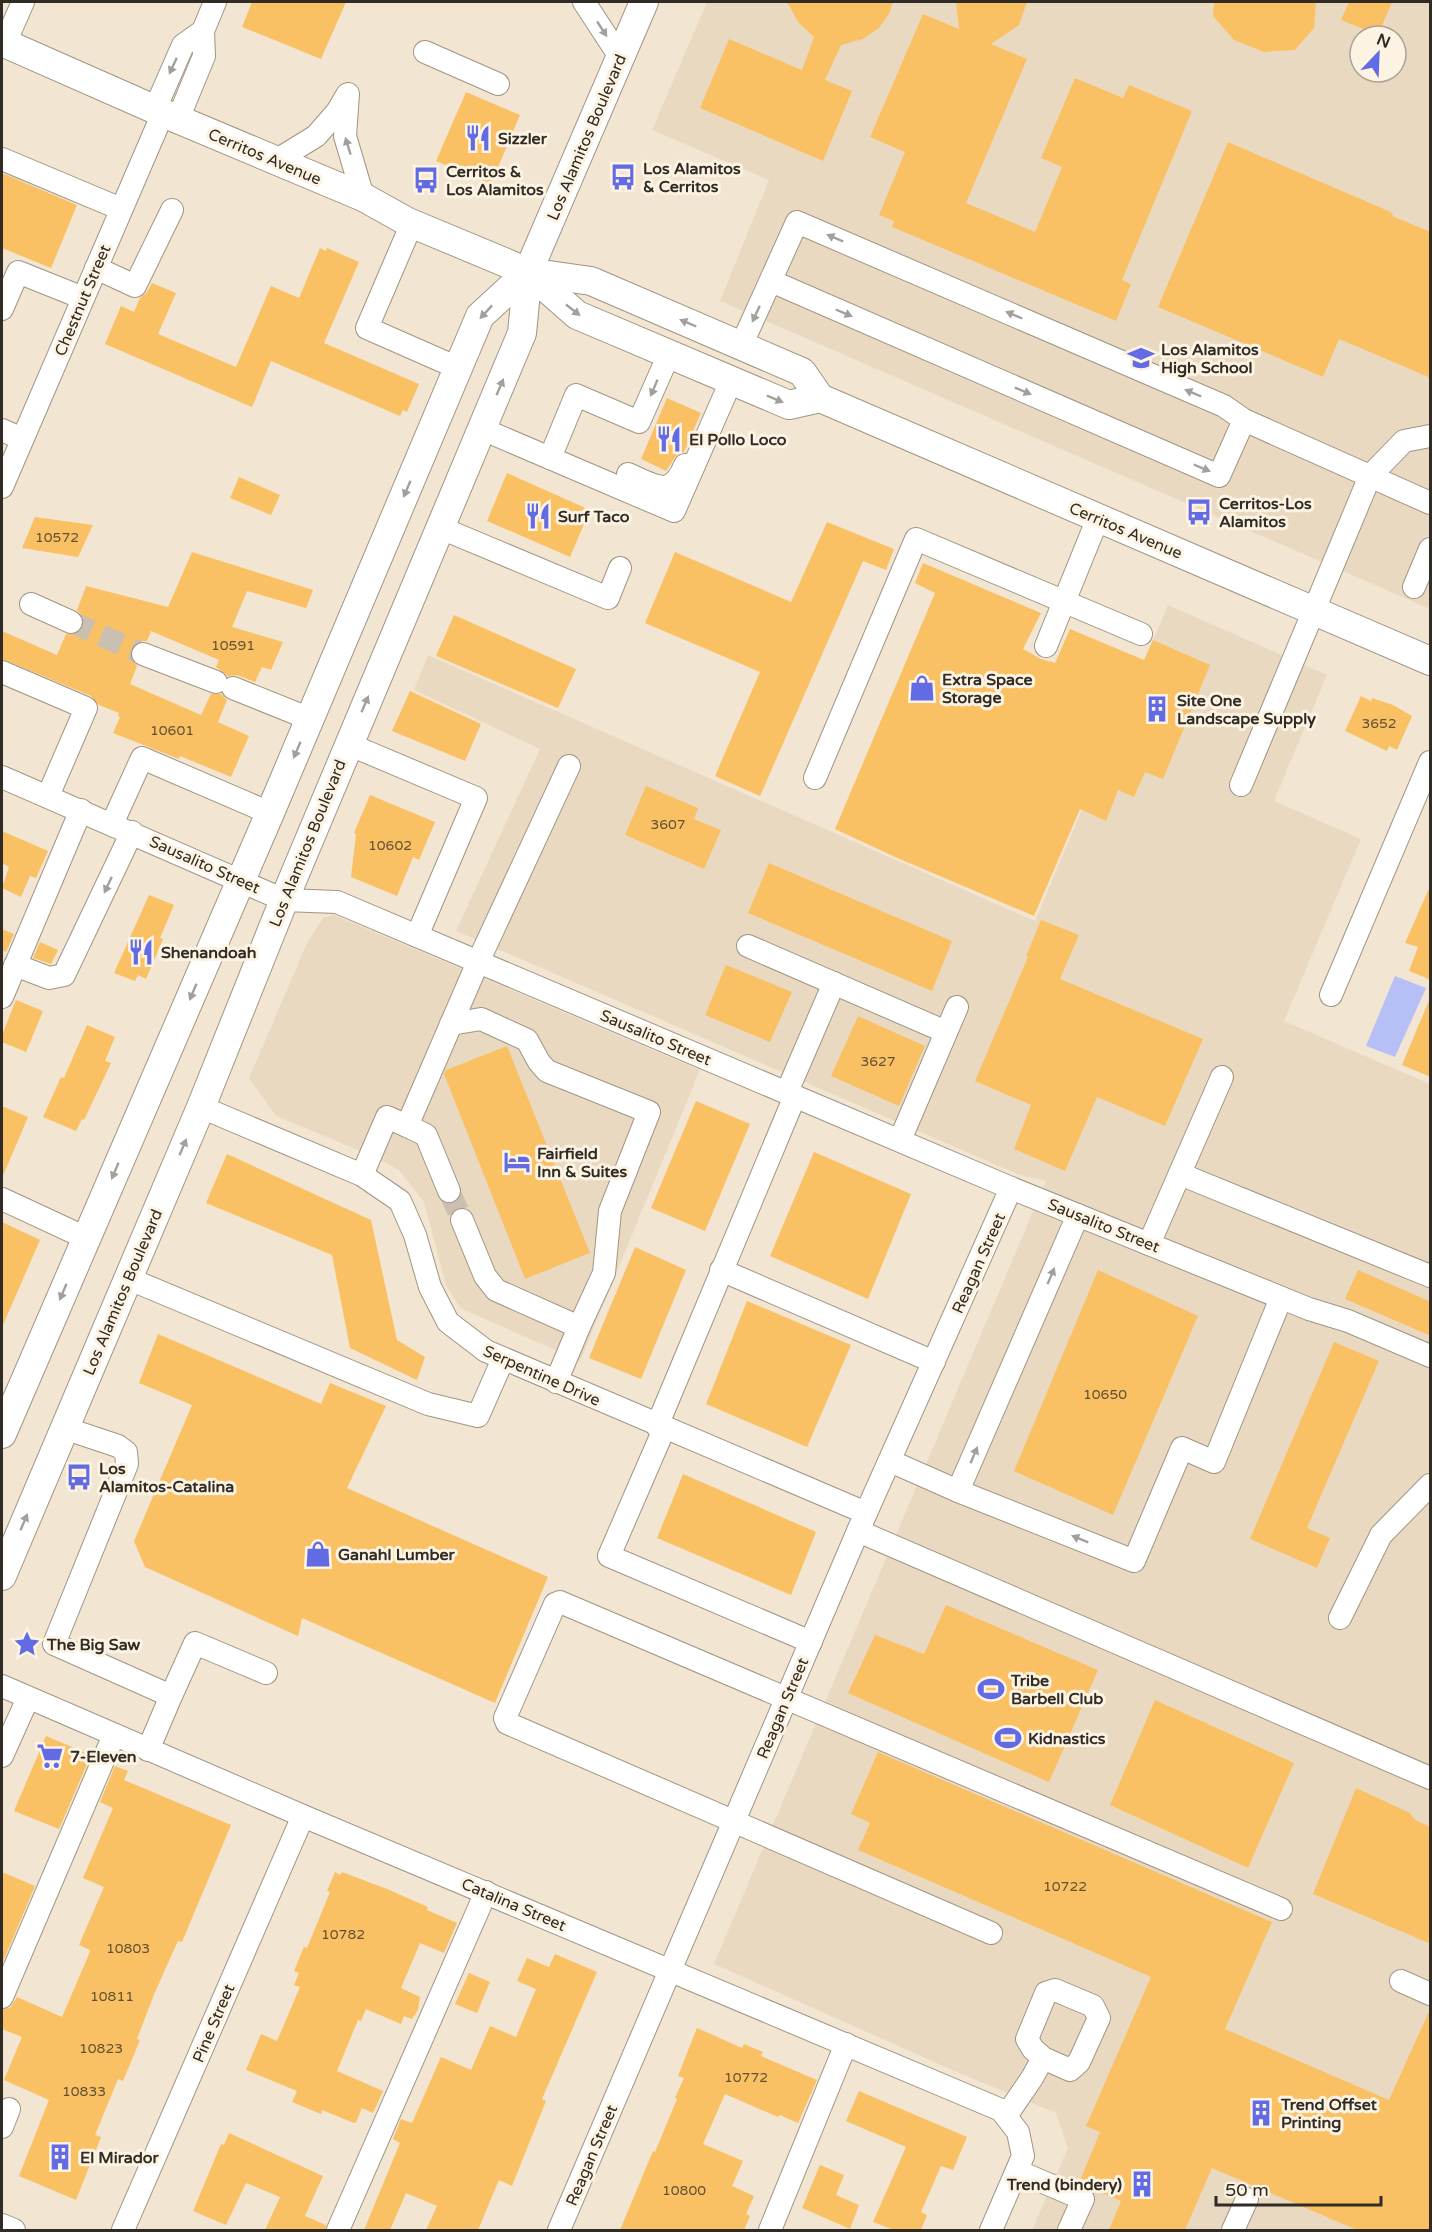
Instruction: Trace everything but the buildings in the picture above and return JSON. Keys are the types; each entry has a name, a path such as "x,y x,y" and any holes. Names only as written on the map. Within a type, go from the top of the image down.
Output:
{"main road":[{"name":"Los Alamitos Boulevard","path":"2,1576 201,1107 348,744 522,333 528,272 644,2"},
{"name":"Cerritos Avenue","path":"3,42 165,114 363,196 412,223 528,272 591,281 802,372 820,398 1431,661"},
{"name":"Cerritos Avenue","path":"528,272 577,315 789,405 820,398"},
{"name":"Los Alamitos Boulevard","path":"2,1434 241,881 480,316 528,272"}],"street":[{"path":"3,42 23,2"},
{"name":"Chestnut Street","path":"2,487 165,114 183,45 202,31 215,2"},
{"path":"584,2 620,57"},
{"path":"425,52 498,84"},
{"path":"277,159 316,136 337,112 348,94 345,136 363,196"},
{"path":"2,159 122,209"},
{"path":"96,268 135,286 172,210"},
{"path":"741,346 797,222 1213,402 1244,420 1431,503"},
{"path":"412,223 367,328 458,368"},
{"path":"2,309 18,272 83,298"},
{"path":"771,281 1219,476 1244,420"},
{"path":"553,451 576,395 639,422 669,354"},
{"path":"482,429 553,451 674,511 731,381"},
{"path":"2,430 22,439"},
{"path":"1241,785 1370,476 1404,441 1431,436"},
{"path":"1046,646 1098,518"},
{"path":"441,528 608,598 620,568"},
{"path":"815,778 915,539 1141,634"},
{"path":"1414,587 1431,549"},
{"path":"31,604 71,622"},
{"path":"143,654 310,719"},
{"path":"2,672 86,708 48,796"},
{"path":"348,744 476,798 417,936"},
{"path":"15,965 49,978 64,975 122,828 141,758 270,813"},
{"path":"1331,996 1431,762"},
{"path":"407,1126 478,962 569,765"},
{"name":"Sausalito Street","path":"2,777 284,900 337,902 1011,1188 1281,1298 1348,1321 1431,1356"},
{"path":"2,997 81,810"},
{"path":"747,946 946,1032"},
{"path":"811,1642 609,1556 834,983"},
{"path":"900,1140 957,1007"},
{"path":"451,1024 481,1019 527,1040 539,1062 548,1071 649,1112 610,1211 604,1273 556,1382"},
{"path":"1149,1244 1222,1077"},
{"name":"Serpentine Drive","path":"201,1107 362,1175 400,1201 415,1235 430,1287 448,1322 486,1352 661,1427 862,1522 1431,1778"},
{"path":"362,1175 387,1117 426,1135 450,1191"},
{"path":"1180,1174 1431,1276"},
{"name":"Reagan Street","path":"559,2230 862,1522 1011,1188"},
{"path":"2,1199 86,1238"},
{"path":"958,1491 1078,1215"},
{"path":"462,1220 485,1276 496,1290 579,1326"},
{"path":"721,1270 934,1362"},
{"path":"127,1278 428,1404 478,1416 503,1359"},
{"path":"890,1461 958,1491 1134,1561 1182,1448 1214,1462 1281,1298"},
{"path":"64,1428 118,1446 126,1452 127,1464 54,1644 171,1696"},
{"path":"1340,1618 1381,1535 1431,1485"},
{"path":"991,1933 507,1724 505,1718 555,1604 560,1602 1281,1909"},
{"path":"148,1750 195,1643 266,1674"},
{"name":"Catalina Street","path":"2,1686 303,1816 1001,2110 1012,2124"},
{"path":"2,1756 28,1698"},
{"path":"2,1997 114,1735"},
{"name":"Pine Street","path":"123,2230 303,1816"},
{"path":"338,2230 486,1893"},
{"path":"1401,1981 1431,1994"},
{"path":"770,2230 846,2044"},
{"path":"991,2230 1023,2156 1012,2124 1043,2058"},
{"path":"1017,2170 1083,2199 1069,2230"},
{"path":"1233,2230 1247,2199"},
{"path":"2,2225 14,2230"}],"shaded area":[{"name":"Los Alamitos High School","path":"707,2 1430,2 1430,609 720,301 769,180 652,130"},
{"path":"1168,605 1327,675 1274,801 1361,839 1284,1021 1430,1084 1430,2230 1032,2230 1068,2148 1056,2113 959,2073 714,1964 1046,1181 1020,1175 456,931 540,749 414,690 428,655 1035,921"},
{"path":"334,915 700,1070 580,1361 460,1308 446,1285 424,1202 399,1170 375,1157 276,1116 249,1078 308,941 323,918"}],"water":[{"path":"1395,976 1426,988 1395,1057 1366,1046"}],"tunnel":[{"path":"71,622 143,654"},
{"path":"449,1191 462,1220"}],"place":[{"name":"Sizzler","path":"478,138"},
{"name":"Los Alamitos & Cerritos","path":"623,177"},
{"name":"Cerritos & Los Alamitos","path":"426,180"},
{"name":"Los Alamitos High School","path":"1141,358"},
{"name":"El Pollo Loco","path":"669,439"},
{"name":"Cerritos-Los Alamitos","path":"1199,512"},
{"name":"Surf Taco","path":"538,516"},
{"name":"Extra Space Storage","path":"922,688"},
{"name":"Site One Landscape Supply","path":"1157,709"},
{"name":"Shenandoah","path":"141,952"},
{"name":"Fairfield Inn & Suites","path":"517,1162"},
{"name":"Los Alamitos-Catalina","path":"79,1477"},
{"name":"Ganahl Lumber","path":"318,1554"},
{"name":"The Big Saw","path":"27,1644"},
{"name":"Tribe Barbell Club","path":"991,1689"},
{"name":"Kidnastics","path":"1008,1738"},
{"name":"7-Eleven","path":"50,1756"},
{"name":"Trend Offset Printing","path":"1261,2113"},
{"name":"El Mirador","path":"60,2157"},
{"name":"Trend (bindery)","path":"1142,2184"}]}
